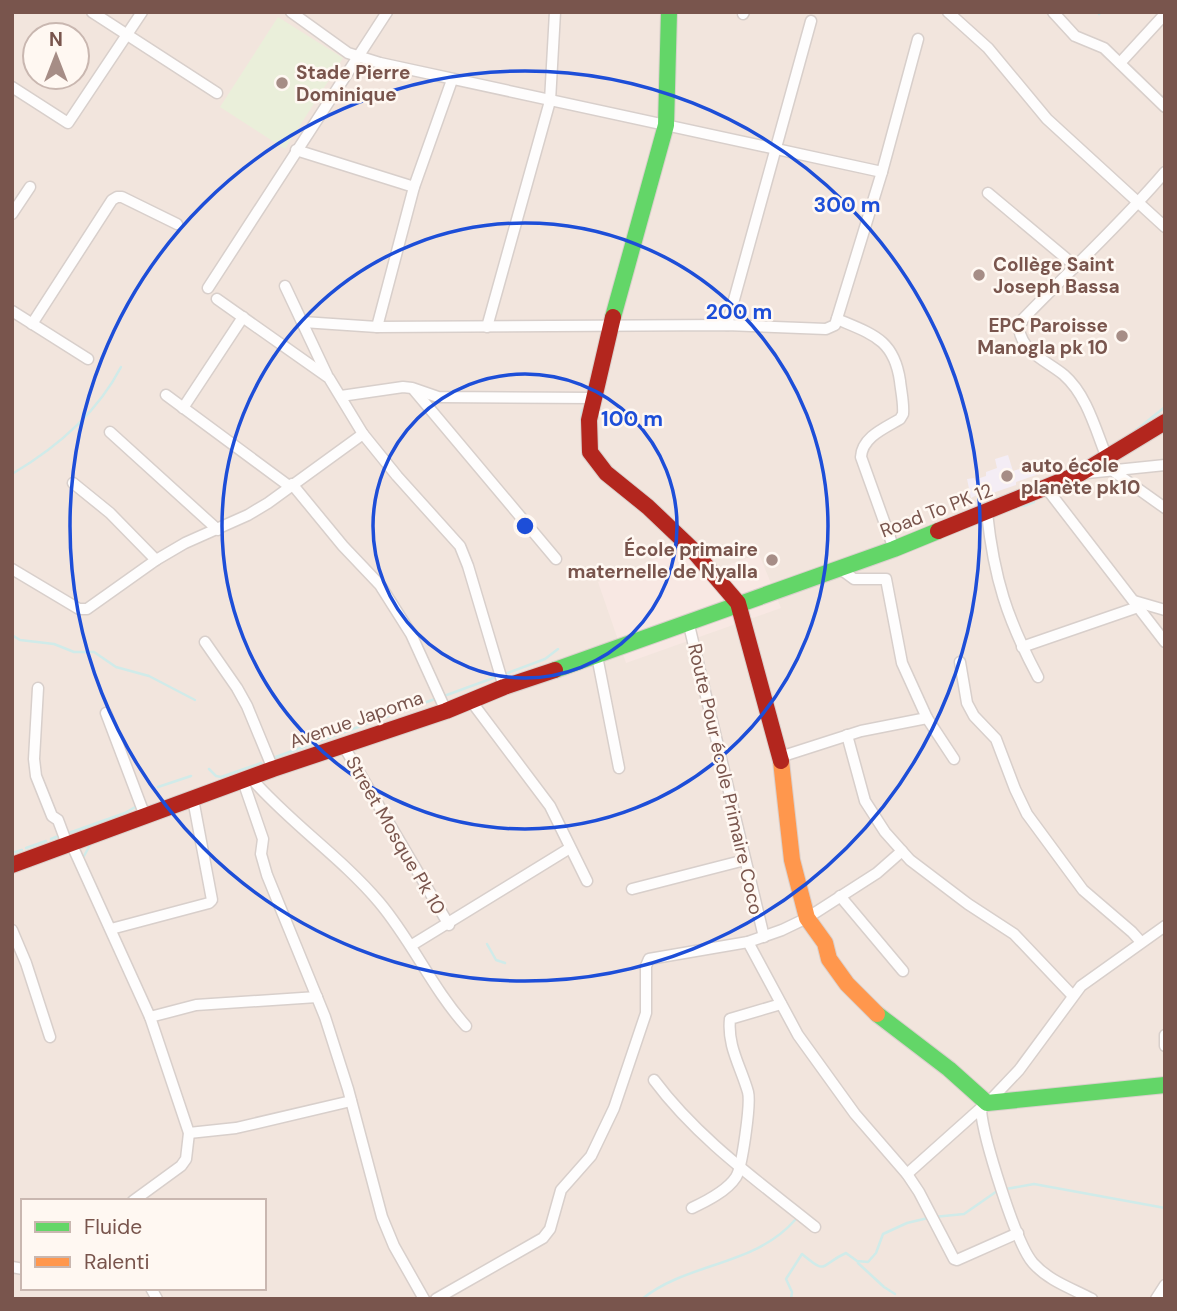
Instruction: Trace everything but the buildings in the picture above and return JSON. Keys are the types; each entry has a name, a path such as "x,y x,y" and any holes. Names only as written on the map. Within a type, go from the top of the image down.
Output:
{"street":[{"path":"92,12 217,93"},
{"path":"12,88 68,123 142,12"},
{"path":"291,12 348,53 358,57 452,80 882,172"},
{"path":"208,288 387,12"},
{"path":"487,327 550,101 555,12"},
{"path":"669,12 666,124 610,326 594,398 588,437 590,452 597,463 690,547 738,603 779,757 788,803 792,860 807,918 825,943 829,959 847,984 870,1008 949,1069 984,1105"},
{"path":"948,12 988,48 1047,119 1165,227"},
{"path":"1053,12 1075,36 1104,48 1165,107"},
{"path":"1120,64 1165,14"},
{"path":"727,325 811,21"},
{"path":"303,322 377,327 727,325 826,329 835,326 882,172 918,39"},
{"path":"377,327 414,187 452,80"},
{"path":"296,150 414,187"},
{"path":"1165,172 1139,203 1074,265 1023,319 1018,329 1025,347 1074,386 1110,465 1165,508"},
{"path":"12,214 30,187"},
{"path":"988,193 1074,265"},
{"path":"32,324 112,200 122,197 177,224"},
{"path":"285,286 329,378 363,434 460,545 504,687"},
{"path":"217,299 329,378"},
{"path":"12,311 88,359"},
{"path":"183,408 243,317"},
{"path":"836,319 881,339 895,357 898,367 903,414 900,419 866,442 861,457 894,549"},
{"path":"341,396 393,387 412,388 438,397 594,398"},
{"path":"412,388 556,559"},
{"path":"166,394 291,485 380,585 411,634 446,711"},
{"name":"Road To PK 12","path":"712,613 894,549 1081,473 1110,465 1165,422"},
{"path":"110,432 218,530"},
{"path":"12,569 83,610 185,543 218,530 258,509 363,434"},
{"path":"1110,465 1165,465"},
{"path":"73,483 110,513 156,560"},
{"path":"1047,489 1165,642"},
{"path":"986,513 995,568 1007,613 1038,677"},
{"path":"839,568 854,579 886,579 902,663 927,718 954,759"},
{"path":"1022,647 1136,604 1165,610"},
{"name":"Avenue Japoma","path":"12,865 273,769 446,711 504,687 712,613"},
{"name":"Route Pour école Primaire Coco","path":"688,621 764,937"},
{"path":"205,642 242,697 273,769"},
{"path":"597,656 619,768"},
{"path":"960,662 967,704 974,716 996,739 1027,814 1083,890 1141,942"},
{"path":"38,688 34,759 36,776 52,816 58,820 150,1017 189,1133 186,1159 181,1166 137,1199"},
{"path":"471,701 550,806 587,881"},
{"path":"106,713 145,816"},
{"path":"779,757 847,735 927,718"},
{"path":"847,735 864,801 873,817 902,851 968,904 1014,934 1072,995"},
{"name":"Street Mosque Pk 10","path":"343,745 449,925"},
{"path":"247,779 379,902 412,945 437,989 466,1026"},
{"path":"247,779 263,839 261,854 267,875 317,997 351,1101 382,1217 424,1299"},
{"path":"111,929 212,900 193,799"},
{"path":"412,945 449,925 570,848"},
{"path":"436,1299 543,1238 550,1229 561,1190 591,1156 614,1108 630,1065 646,1013 646,966 649,959 764,937 807,918 877,873 902,851"},
{"path":"632,890 745,860"},
{"path":"840,896 903,971"},
{"path":"907,1174 1019,1070 1072,995 1090,978 1165,926"},
{"path":"12,930 26,963 50,1038"},
{"path":"748,942 811,1056 855,1114 907,1174 955,1260 1017,1233"},
{"path":"150,1017 196,1005 317,997"},
{"path":"692,1208 715,1196 731,1182 740,1165 750,1097 734,1055 730,1019 781,1004"},
{"path":"1165,1035 1165,1046"},
{"path":"654,1080 673,1106 710,1144 740,1165 815,1227"},
{"path":"984,1105 1165,1085"},
{"path":"189,1133 236,1128 351,1101"},
{"path":"984,1105 981,1114 997,1174 1017,1233 1031,1261 1048,1278 1092,1299"},
{"path":"1156,1299 1165,1285"}],"shaded area":[{"path":"12,12 1165,12 1165,1299 12,1299"},
{"name":"auto école planète pk10","path":"1008,455 1013,471 1029,466 1030,470 1034,469 1036,475 1016,482 1016,485 971,498 967,479 974,478 979,488 977,479 997,468 995,459"},
{"path":"683,548 705,573 759,554 781,608 626,663 598,582"}],"green space":[{"name":"Stade Pierre Dominique","path":"278,17 343,58 285,149 220,107"}],"waterway":[{"path":"12,474 44,453 74,428 100,399 121,367"},
{"path":"1135,431 1165,407"},
{"path":"581,420 582,410"},
{"path":"1024,506 1034,502"},
{"path":"12,635 20,640 54,644 74,652 94,652 116,667 149,676 195,700"},
{"path":"505,674 545,659 558,649"},
{"path":"444,696 496,677"},
{"path":"273,758 435,699"},
{"path":"209,769 221,777 261,763"},
{"path":"158,787 191,776"},
{"path":"66,834 125,813 137,806"},
{"path":"51,839 61,835"},
{"path":"26,848 46,841"},
{"path":"84,856 90,845"},
{"path":"12,853 22,850"},
{"path":"487,944 496,960 505,963"},
{"path":"1006,1189 1034,1184 1165,1208"},
{"path":"934,1217 964,1214 1000,1189"},
{"path":"791,1299 792,1292 786,1279 802,1254 820,1267 846,1253 857,1261 868,1262 876,1253 883,1234 907,1223 928,1218"},
{"path":"642,1299 680,1278 761,1247 795,1220"},
{"path":"858,1263 895,1294"}],"traffic: fast":[{"path":"613,317 666,125 669,12"},
{"path":"555,670 938,531"},
{"path":"877,1014 949,1069 987,1103 1165,1085"}],"traffic: slow":[{"path":"781,761 792,860 807,918 825,943 829,959 847,984 877,1014"}],"traffic: jam":[{"path":"613,317 589,420 590,452 606,473 648,507 690,547 738,603 781,761"},
{"path":"938,531 1081,473 1165,422"},
{"path":"12,865 273,769 446,711 555,670"}],"place":[{"name":"Stade Pierre Dominique","path":"282,83"},
{"name":"Collège Saint Joseph Bassa","path":"979,275"},
{"name":"EPC Paroisse Manogla pk 10","path":"1122,336"},
{"name":"auto école planète pk10","path":"1007,476"},
{"name":"École primaire maternelle de Nyalla","path":"772,560"}]}
